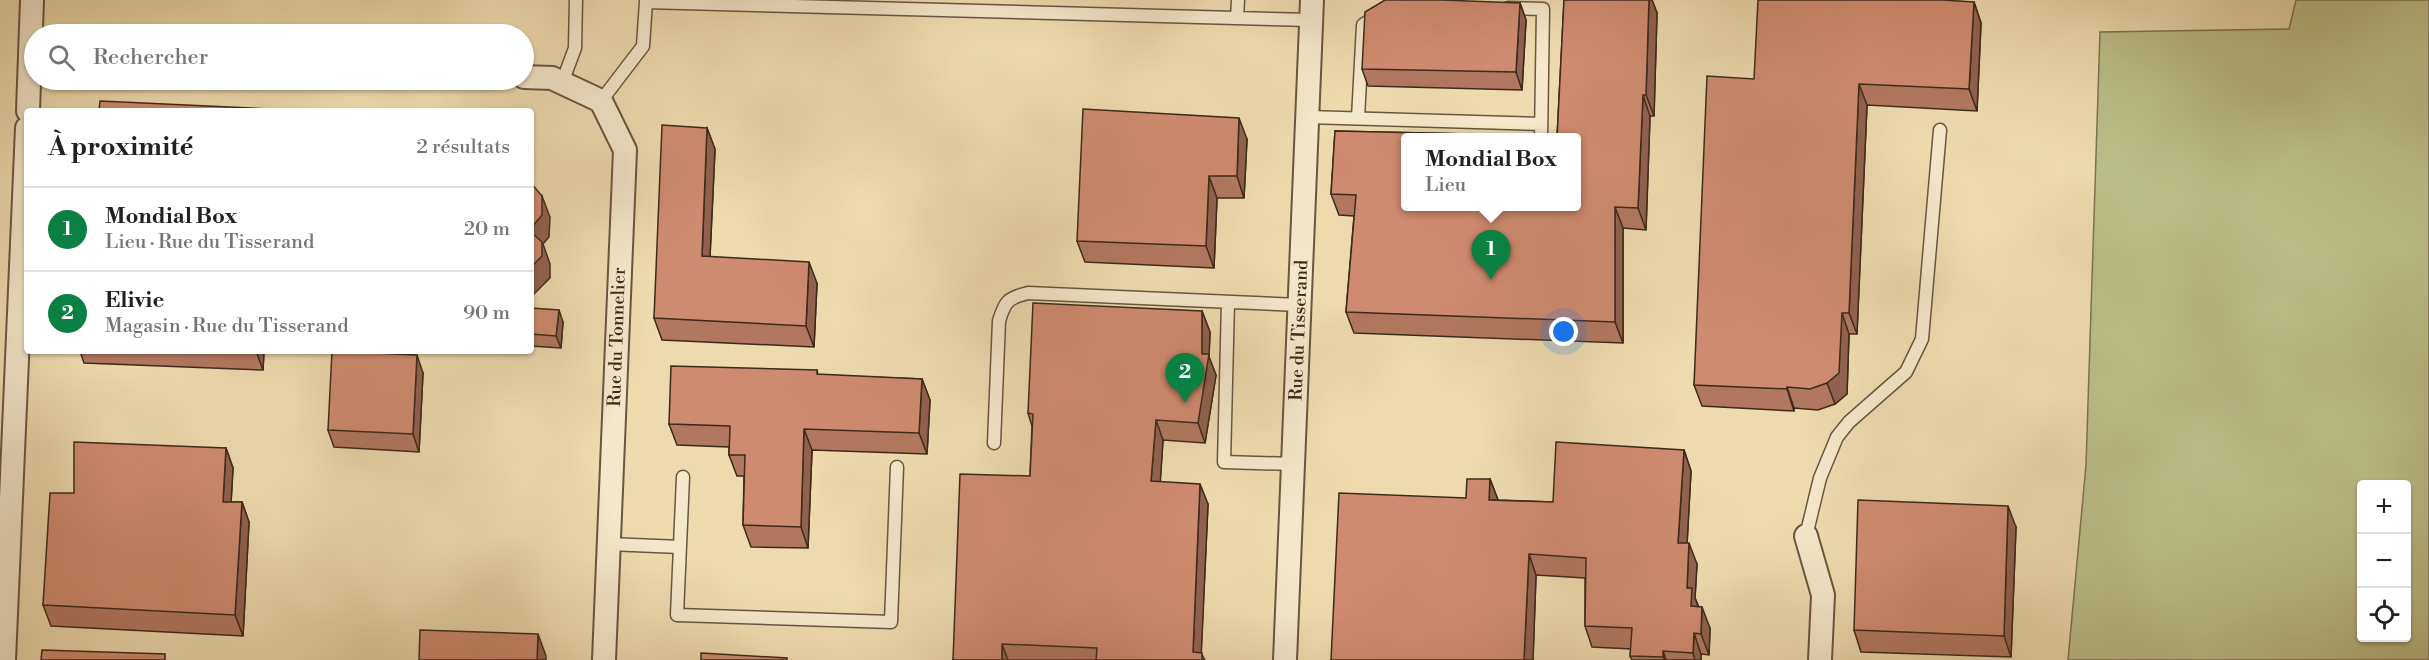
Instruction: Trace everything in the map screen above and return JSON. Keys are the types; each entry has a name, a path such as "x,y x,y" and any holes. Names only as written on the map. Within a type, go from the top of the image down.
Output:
{"street":[{"path":"32,0 32,24"},
{"name":"Rue du Tisserand","path":"1285,660 1312,10"},
{"path":"534,77 552,78 601,101"},
{"path":"28,108 30,90"},
{"name":"Rue du Tonnelier","path":"601,101 625,150 604,660"},
{"path":"4,660 24,197"},
{"path":"1806,536 1823,595 1820,660"}],"lane":[{"path":"562,83 575,48 576,0"},
{"path":"1237,18 1238,0"},
{"path":"601,101 643,46 646,1 1237,18 1312,10"},
{"path":"1497,8 1543,9 1541,133"},
{"path":"1358,118 1363,25 1386,10"},
{"path":"1308,117 1541,124"},
{"path":"1806,536 1823,466 1837,437 1849,422 1906,372 1922,339 1940,130"},
{"path":"994,443 999,321 1004,304 1014,296 1028,293 1300,305"},
{"path":"1228,302 1224,462 1293,464"},
{"path":"683,477 677,615 891,622 897,467"},
{"path":"609,544 680,547"}],"green space":[{"path":"2296,0 2429,0 2429,660 2068,660 2086,465 2100,32 2289,29"}],"building":[{"path":"1385,0 1520,3 1516,72 1362,69 1365,12"},
{"path":"1564,0 1649,0 1646,95 1643,95 1638,208 1615,207 1615,322 1346,312 1356,195 1331,194 1335,131 1425,133 1401,133 1401,211 1581,211 1581,133 1557,133"},
{"path":"1758,0 1974,2 1969,89 1859,84 1849,313 1842,313 1839,373 1827,383 1810,389 1694,385 1707,76 1754,79"},
{"path":"100,101 249,108 99,108"},
{"path":"1083,109 1239,118 1237,176 1209,176 1206,246 1077,241"},
{"path":"662,125 707,128 702,256 809,262 806,326 654,318"},
{"path":"534,187 542,196 542,215 534,224"},
{"path":"534,235 542,242 542,256 534,264"},
{"path":"1033,303 1202,311 1202,354 1209,354 1198,423 1156,420 1151,481 1200,484 1193,652 1202,653 1202,660 1096,660 1097,648 1002,644 1002,660 953,660 960,474 1030,476 1033,414 1028,413"},
{"path":"534,308 559,310 556,336 534,334"},
{"path":"332,354 417,355 413,434 328,430"},
{"path":"671,366 817,370 817,374 922,379 919,433 804,429 801,527 743,525 745,455 729,455 730,426 669,424"},
{"path":"74,442 226,448 223,502 242,502 235,615 43,605 50,493 74,493"},
{"path":"1556,442 1684,450 1678,543 1689,543 1687,588 1692,588 1691,606 1702,607 1701,634 1694,633 1693,653 1663,651 1663,657 1630,656 1632,628 1585,626 1586,558 1529,554 1524,660 1331,660 1339,493 1466,498 1467,479 1490,479 1489,500 1553,502"},
{"path":"1858,500 2008,506 2004,636 1854,630"},
{"path":"420,630 538,634 537,660 419,660"},
{"path":"42,650 165,654 165,660 41,660"},
{"path":"701,653 787,658 787,660 701,660"}],"place":[{"name":"Mondial Box","path":"1491,280"},
{"name":"Elivie","path":"1185,403"}]}
